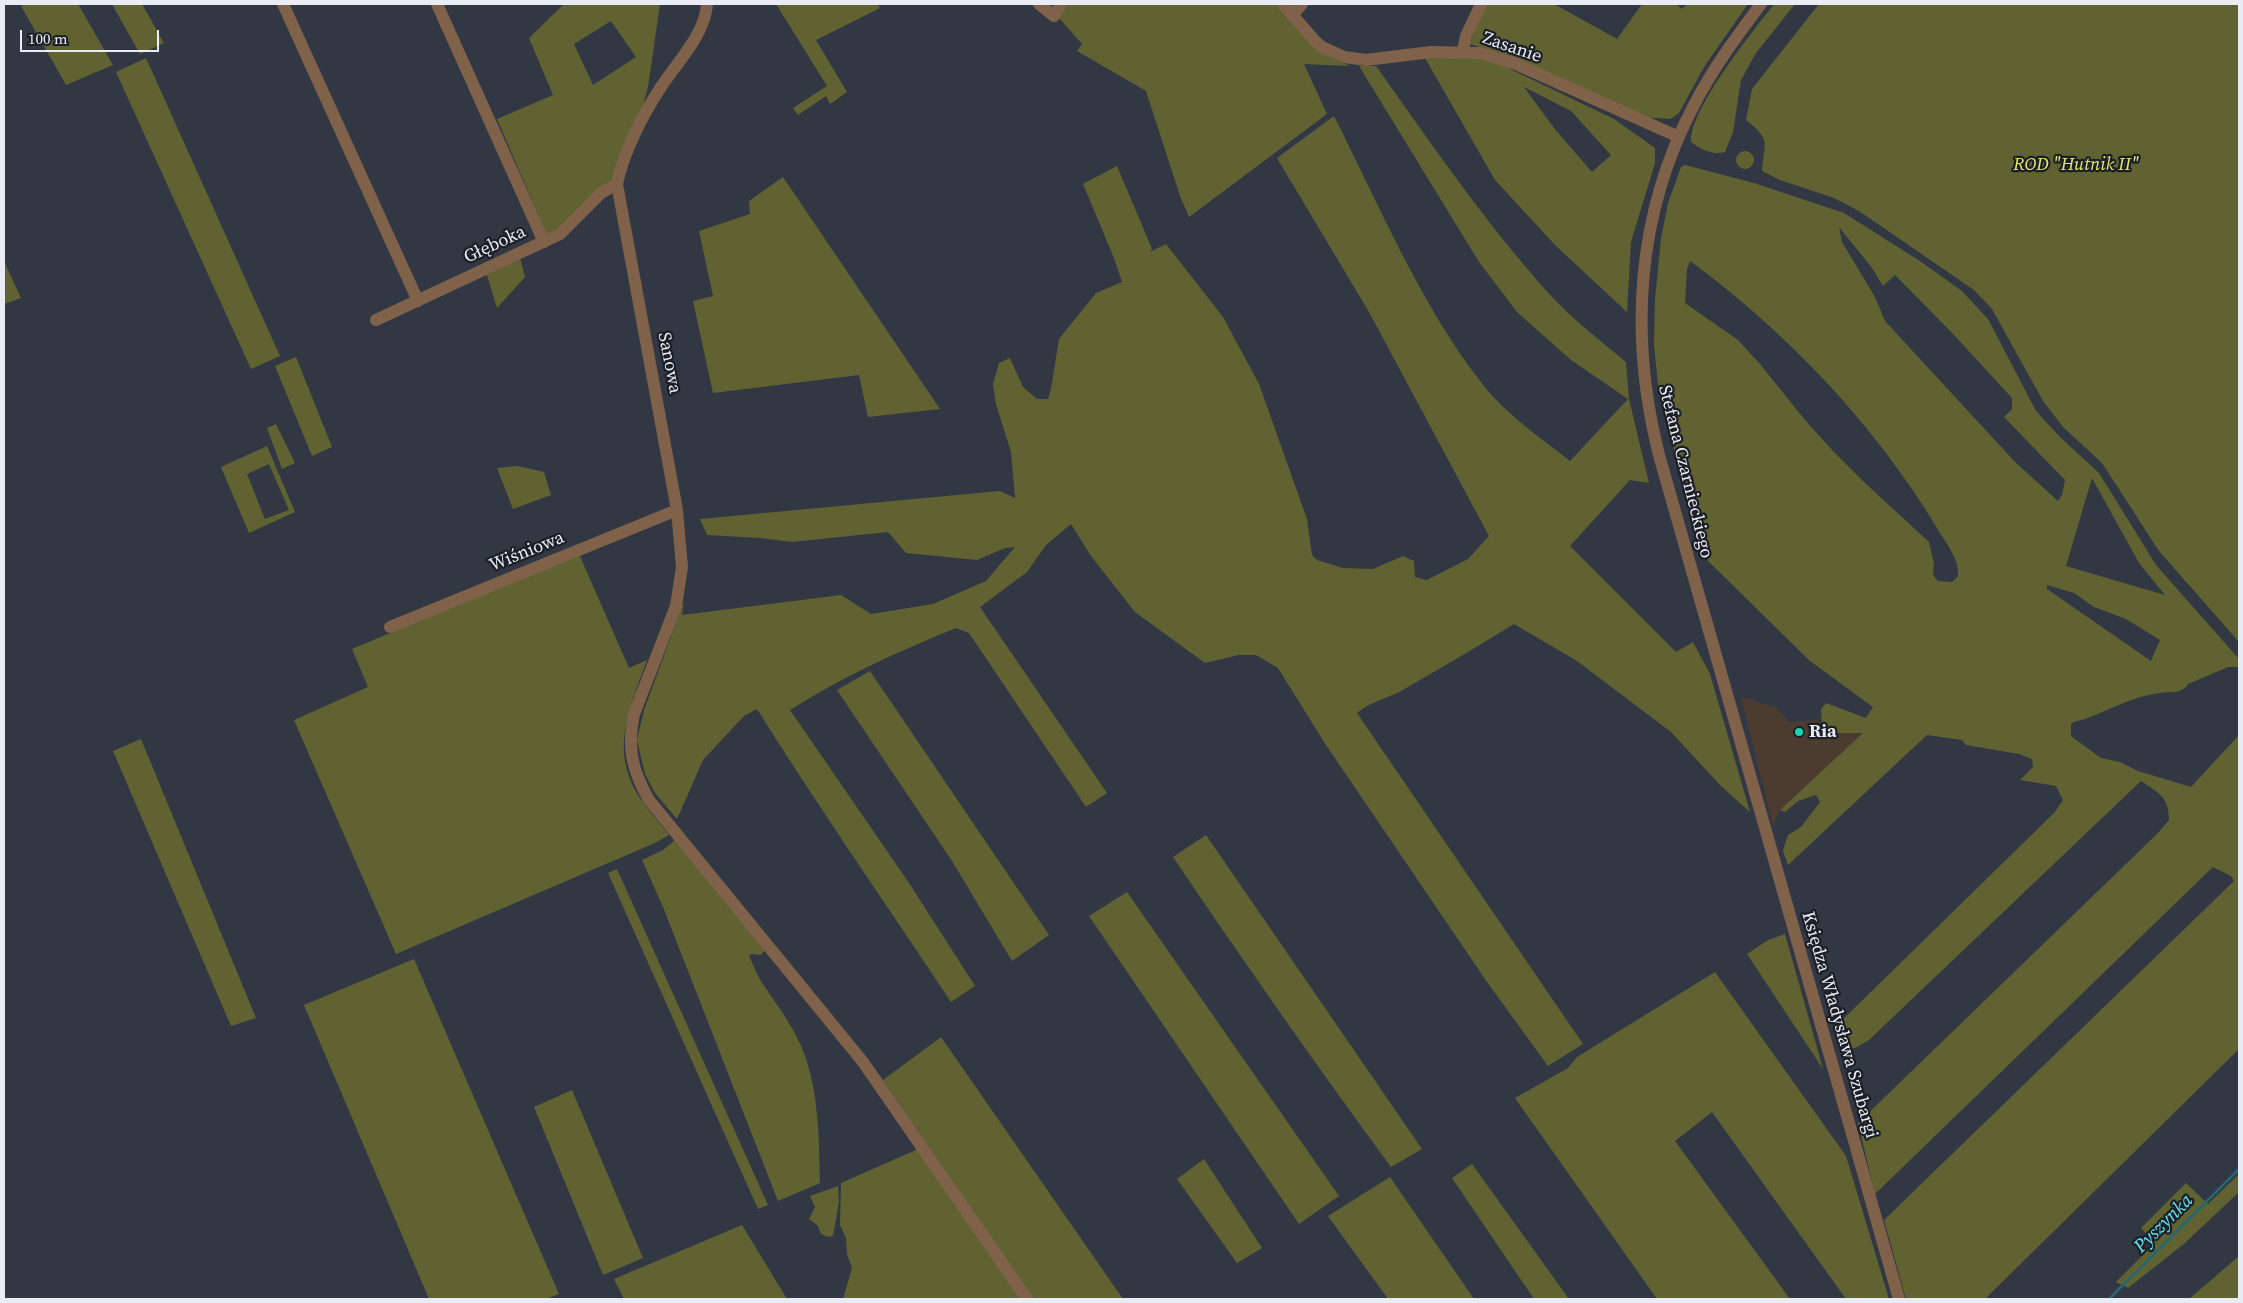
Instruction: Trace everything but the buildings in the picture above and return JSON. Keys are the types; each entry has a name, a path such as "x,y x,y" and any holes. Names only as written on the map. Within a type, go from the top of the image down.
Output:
{"street":[{"path":"283,4 418,301"},
{"path":"437,4 544,242"},
{"name":"Sanowa","path":"707,4 700,27 689,47 658,90 645,115 625,157 617,184 677,510 681,544 680,584 676,606 634,714 630,755 635,771 649,800 863,1062 1027,1299"},
{"path":"1039,4 1054,16 1061,4"},
{"name":"Zasanie","path":"1283,4 1322,47 1333,53 1355,60 1381,59 1431,52 1480,52 1516,64 1679,137"},
{"path":"1292,16 1302,4"},
{"path":"1463,51 1466,36 1481,4"},
{"name":"Stefana Czarnieckiego","path":"1746,761 1659,455 1643,377 1641,316 1647,247 1655,207 1679,137 1716,66 1761,4"},
{"name":"Głęboka","path":"376,320 560,234 601,193 617,184"},
{"name":"Wiśniowa","path":"390,627 677,510"},
{"name":"Księdza Władysława Szubargi","path":"1746,761 1899,1299"}],"shaded area":[{"path":"1741,697 1776,707 1789,722 1817,720 1829,733 1864,733 1780,810 1773,826"}],"green space":[{"path":"26,4 78,4 113,65 66,85 21,6"},
{"path":"112,4 142,4 164,43 140,54"},
{"path":"564,4 660,4 648,87 641,114 610,186 575,216 547,235 497,119 553,95 529,38","holes":["611,21 636,57 593,85 574,44"]},
{"path":"776,4 878,4 880,8 816,40 847,92 830,104 826,96 798,115 793,108 827,86"},
{"path":"1066,4 1278,4 1308,41 1326,55 1350,66 1304,64 1327,114 1189,217 1180,196 1146,91 1077,51 1082,44 1059,18"},
{"path":"1487,4 1554,4 1617,39 1642,4 1676,4 1682,9 1687,4 1748,4 1704,67 1679,113 1670,119 1645,117 1512,57 1470,44"},
{"path":"1774,4 1795,4 1756,53 1741,80 1733,132 1725,152 1715,153 1703,149 1691,142 1693,128 1700,111 1724,71"},
{"name":"ROD \"Hutnik II\"","path":"1819,4 2239,4 2239,642 2159,551 2102,463 2063,427 2043,401 1992,309 1974,290 1859,211 1834,198 1780,180 1762,171 1765,148 1763,138 1746,120 1752,89"},
{"path":"146,58 280,356 251,369 116,72"},
{"path":"1425,58 1477,58 1502,65 1614,119 1655,148 1655,163 1631,242 1627,312 1556,246 1495,180","holes":["1524,87 1571,111 1611,155 1592,172 1554,128"]},
{"path":"1359,66 1376,66 1462,186 1530,272 1571,316 1626,362 1629,399 1649,483 1630,480 1570,546 1676,652 1693,642 1710,674 1750,812 1721,786 1671,732 1577,661 1514,624 1401,691 1373,703 1357,713 1583,1044 1548,1066 1487,982 1324,742 1278,668 1256,655 1239,655 1205,663 1135,612 1091,556 1071,524 1046,545 1027,572 980,607 1107,793 1086,807 969,633 956,628 871,665 830,686 790,710 909,883 975,986 951,1002 828,819 757,709 744,716 703,760 677,819 655,793 645,774 637,740 644,710 684,601 682,615 841,595 871,614 933,604 986,581 1015,547 1005,548 977,560 906,553 888,532 792,542 707,535 700,519 1000,491 1015,498 1011,452 996,404 993,384 999,363 1010,358 1023,387 1037,399 1048,399 1059,339 1096,293 1122,282 1083,184 1117,166 1152,249 1150,252 1166,244 1223,317 1259,384 1307,519 1312,555 1317,560 1343,568 1373,569 1403,556 1414,561 1415,577 1427,580 1468,559 1489,536 1369,312 1277,158 1334,116 1421,290 1462,356 1484,386 1503,406 1570,461 1628,399 1571,360 1517,312 1479,262"},
{"path":"1741,151 1749,151 1754,156 1752,167 1741,169 1736,164 1736,156"},
{"path":"1685,165 1754,183 1844,213 1920,261 1962,291 1988,319 2036,411 2059,436 2099,473 2156,565 2239,659 2238,667 2228,667 2188,684 2182,690 2140,697 2075,722 2071,724 2071,736 2101,758 2120,762 2138,771 2191,787 2239,735 2239,1049 1985,1299 1906,1299 1884,1220 2234,881 2231,876 2213,867 1875,1194 1858,1123 2158,833 2169,820 2169,812 2162,796 2141,781 1869,1040 1855,1048 1842,1049 1834,1028 2055,812 2063,800 2056,786 2020,780 2033,767 2032,759 2019,754 1966,745 1962,740 1927,735 1788,865 1783,851 1788,835 1801,827 1820,802 1816,795 1798,801 1785,812 1780,810 1863,733 1829,733 1822,726 1821,709 1826,703 1866,718 1873,707 1810,661 1708,561 1689,492 1672,443 1658,384 1654,345 1655,300 1661,238 1668,203 1681,167","holes":["1839,227 1872,268 1883,286 1895,275 2012,398 2012,409 2004,417 2065,480 2062,495 2058,501 2015,462 1885,321 1875,297 1842,242","1690,261 1761,318 1827,382 1857,417 1913,490 1951,551 1958,570 1958,576 1952,582 1938,581 1933,575 1934,564 1929,542 1832,450 1738,340 1685,303 1687,269","2092,478 2139,563 2165,595 2066,566","2047,585 2074,593 2094,607 2126,619 2160,640 2151,661 2047,589"]},
{"path":"783,177 940,409 868,417 859,375 713,393 693,301 713,296 699,231 750,214 749,201"},
{"path":"520,258 525,277 497,308 486,272"},
{"path":"4,261 21,298 4,304"},
{"path":"296,357 332,447 312,456 275,366"},
{"path":"276,424 295,463 282,469 267,428"},
{"path":"267,446 295,512 249,533 221,467","holes":["269,464 289,510 265,519 247,474"]},
{"path":"518,466 544,472 551,495 513,509 497,468"},
{"path":"579,554 629,668 647,660 629,711 624,744 625,761 629,778 638,795 669,835 655,843 396,954 294,720 368,687 352,649"},
{"path":"870,671 1049,935 1012,961 952,861 837,690"},
{"path":"141,739 256,1018 231,1026 113,751"},
{"path":"1206,835 1422,1149 1391,1167 1226,935 1173,857"},
{"path":"675,840 766,949 761,955 752,954 749,956 760,980 796,1036 809,1069 817,1117 820,1183 778,1201 663,907 642,860 663,850"},
{"path":"617,869 768,1205 758,1209 608,873"},
{"path":"1127,892 1339,1196 1299,1224 1089,916"},
{"path":"1785,934 1823,1069 1747,954 1768,940"},
{"path":"414,959 559,1294 546,1299 429,1299 304,1005"},
{"path":"1715,972 1846,1156 1889,1299 1846,1299 1712,1112 1675,1141 1790,1299 1657,1299 1515,1098 1568,1068 1577,1057"},
{"path":"941,1037 1123,1299 1033,1299 883,1080"},
{"path":"572,1090 643,1258 603,1275 534,1107"},
{"path":"918,1149 1021,1299 843,1299 852,1268 847,1254 846,1238 840,1225 841,1183"},
{"path":"1204,1159 1262,1248 1237,1263 1177,1179"},
{"path":"1472,1164 1569,1299 1534,1299 1452,1178"},
{"path":"2239,1174 2239,1192 2185,1243 2128,1288 2116,1282 2155,1243 2141,1228 2186,1183 2208,1204"},
{"path":"1390,1177 1474,1299 1388,1299 1328,1216"},
{"path":"838,1186 839,1201 833,1236 828,1237 821,1234 818,1226 809,1219 815,1207 810,1196"},
{"path":"742,1225 787,1299 624,1299 614,1279"},
{"path":"2239,1256 2239,1299 2189,1299"}],"waterway":[{"name":"Pyszynka","path":"2109,1299 2239,1169"}],"place":[{"name":"Ria","path":"1799,732"}]}
